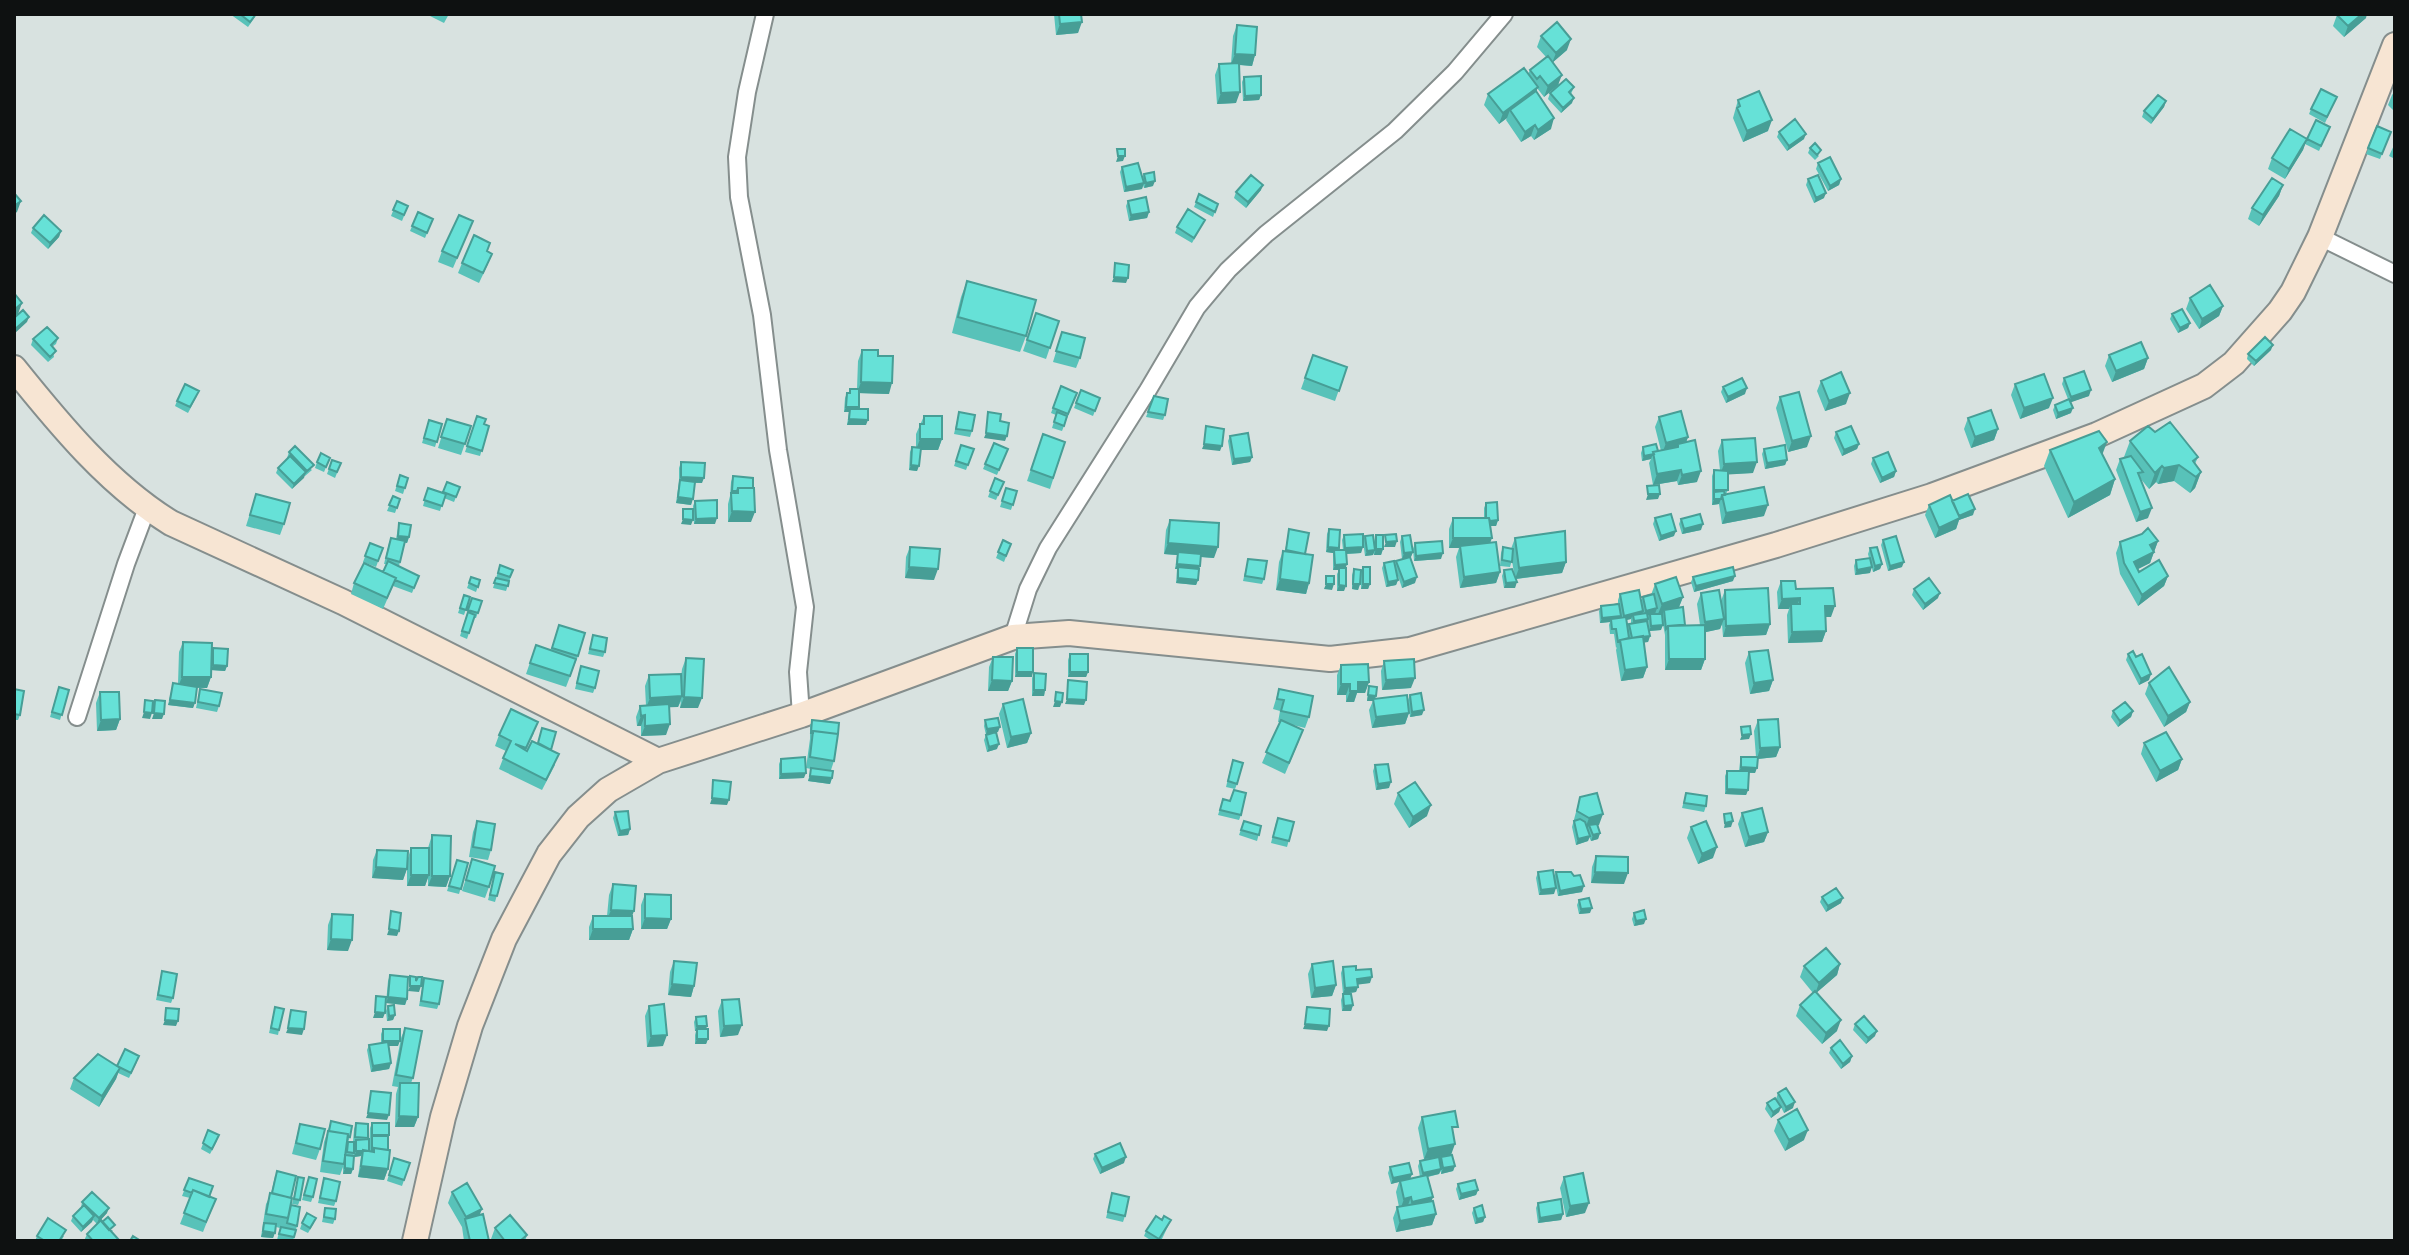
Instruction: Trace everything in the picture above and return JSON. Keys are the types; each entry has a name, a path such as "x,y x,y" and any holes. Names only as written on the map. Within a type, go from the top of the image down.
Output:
{"main road":[{"path":"415,1241 443,1117 470,1026 504,939 549,854 578,817 608,790 658,761 801,715 1013,637 1069,633 1330,659 1410,650 1776,545 1932,496 2097,435 2204,386 2234,363 2280,311 2293,292 2320,237 2395,45"},
{"path":"14,368 121,486 171,523 343,602 658,761"}],"street":[{"path":"765,14 747,92 737,157 739,197 762,315 778,450 805,607 798,672 801,715"},
{"path":"1013,637 1028,589 1048,548 1197,307 1228,270 1266,234 1395,131 1455,72 1504,14"},
{"path":"2320,237 2395,274"},
{"path":"77,717 147,508"}],"building":[{"path":"240,14 256,14 250,22"},
{"path":"1059,14 1081,14 1082,22 1060,24"},
{"path":"2338,14 2362,14 2348,26"},
{"path":"1557,22 1571,39 1556,53 1541,36"},
{"path":"1237,25 1257,27 1255,55 1235,54"},
{"path":"1548,56 1562,75 1548,86 1530,70"},
{"path":"1239,63 1240,92 1221,93 1219,64"},
{"path":"1524,68 1538,87 1503,113 1488,94"},
{"path":"1261,76 1261,95 1245,96 1244,77"},
{"path":"1566,79 1574,87 1569,92 1574,98 1563,108 1550,93"},
{"path":"2321,89 2337,97 2327,117 2311,109"},
{"path":"1536,91 1554,118 1538,130 1535,125 1525,132 1510,110"},
{"path":"1759,91 1772,120 1747,131 1737,108 1740,106 1738,100"},
{"path":"2158,95 2166,101 2153,119 2144,111"},
{"path":"1795,119 1806,134 1789,146 1779,132"},
{"path":"2316,120 2330,127 2321,146 2307,139"},
{"path":"2377,126 2391,132 2382,154 2368,148"},
{"path":"2290,129 2307,139 2289,169 2272,158"},
{"path":"1815,143 1821,150 1817,155 1810,148"},
{"path":"1117,149 1125,149 1125,156 1118,156"},
{"path":"1830,157 1841,179 1830,186 1818,163"},
{"path":"1138,163 1144,183 1126,187 1122,167"},
{"path":"1154,172 1155,181 1146,183 1144,174"},
{"path":"1251,175 1263,185 1248,202 1236,192"},
{"path":"1818,175 1826,193 1816,198 1808,179"},
{"path":"2272,178 2283,185 2263,215 2252,208"},
{"path":"14,193 21,201 14,206"},
{"path":"1199,194 1218,204 1215,212 1196,202"},
{"path":"1146,197 1149,212 1131,215 1128,201"},
{"path":"397,201 408,206 404,215 393,210"},
{"path":"1188,209 1205,220 1194,238 1177,227"},
{"path":"418,212 433,219 427,233 412,226"},
{"path":"44,215 61,231 50,243 33,228"},
{"path":"459,215 473,221 457,258 442,251"},
{"path":"474,235 490,243 487,251 492,254 483,273 462,263"},
{"path":"1115,263 1129,265 1128,278 1114,277"},
{"path":"967,281 1036,300 1026,336 958,317"},
{"path":"2210,285 2223,306 2202,319 2190,298"},
{"path":"14,293 22,303 14,310"},
{"path":"2182,309 2190,323 2180,328 2172,314"},
{"path":"23,310 29,317 14,330 14,318"},
{"path":"1036,313 1059,321 1050,348 1027,340"},
{"path":"47,327 58,338 51,345 56,351 50,357 33,339"},
{"path":"1062,332 1085,338 1080,358 1056,351"},
{"path":"2265,337 2273,345 2256,361 2248,354"},
{"path":"2141,342 2148,358 2116,371 2109,355"},
{"path":"862,350 878,350 878,356 893,356 892,383 861,382"},
{"path":"1313,355 1347,367 1339,391 1305,378"},
{"path":"2084,371 2091,390 2071,397 2064,378"},
{"path":"1841,372 1850,393 1829,401 1821,381"},
{"path":"2044,374 2053,398 2024,408 2015,384"},
{"path":"1742,378 1747,388 1728,397 1723,387"},
{"path":"185,384 199,391 190,407 177,401"},
{"path":"1061,386 1077,393 1068,414 1053,408"},
{"path":"850,389 859,389 859,407 846,407"},
{"path":"1081,390 1100,398 1095,411 1076,403"},
{"path":"1799,392 1811,436 1792,441 1780,397"},
{"path":"1154,396 1168,399 1165,415 1148,412"},
{"path":"2069,399 2073,408 2058,413 2055,405"},
{"path":"850,409 868,409 868,420 849,419"},
{"path":"1991,410 1998,429 1975,437 1968,418"},
{"path":"1681,411 1688,437 1666,443 1659,417"},
{"path":"959,412 975,415 972,431 956,429"},
{"path":"988,412 1001,414 1000,421 1009,423 1007,436 986,433"},
{"path":"1057,412 1067,416 1064,426 1054,422"},
{"path":"477,416 486,419 484,424 489,426 482,451 467,446"},
{"path":"924,416 942,416 942,439 920,439 920,424 924,424"},
{"path":"447,419 471,426 465,444 441,437"},
{"path":"429,420 442,424 437,442 424,438"},
{"path":"2170,422 2198,457 2193,461 2201,472 2196,477 2179,465 2162,466 2155,473 2130,441 2148,426 2155,432"},
{"path":"1206,426 1224,429 1222,446 1204,444"},
{"path":"1851,426 1859,444 1844,450 1836,432"},
{"path":"2099,431 2107,442 2099,448 2115,479 2074,502 2050,450"},
{"path":"1248,433 1252,457 1234,459 1230,436"},
{"path":"1043,434 1065,442 1053,478 1031,470"},
{"path":"1755,438 1757,462 1724,464 1722,440"},
{"path":"1695,440 1701,471 1682,475 1681,470 1657,474 1653,452"},
{"path":"994,443 1008,449 999,470 985,464"},
{"path":"1656,444 1658,451 1644,456 1643,447"},
{"path":"961,445 974,449 968,465 956,461"},
{"path":"1785,445 1787,460 1767,463 1764,449"},
{"path":"295,446 314,465 307,471 289,452"},
{"path":"912,447 921,448 919,466 911,465"},
{"path":"1888,452 1896,471 1882,478 1873,458"},
{"path":"321,453 330,458 326,467 317,462"},
{"path":"290,456 306,472 294,484 278,468"},
{"path":"2131,456 2143,472 2138,473 2152,508 2140,512 2120,459"},
{"path":"332,460 341,463 337,472 329,469"},
{"path":"681,462 705,463 704,478 681,477"},
{"path":"1714,470 1728,471 1728,490 1714,490"},
{"path":"400,475 408,478 405,488 397,486"},
{"path":"733,476 753,478 753,488 732,491"},
{"path":"995,478 1004,482 998,495 990,491"},
{"path":"680,480 695,482 693,499 678,497"},
{"path":"447,482 460,487 456,497 443,492"},
{"path":"1659,485 1660,494 1648,494 1647,486"},
{"path":"1764,487 1768,505 1726,513 1722,495"},
{"path":"428,488 446,494 442,506 424,500"},
{"path":"738,488 754,488 755,512 732,511 731,493 738,493"},
{"path":"1006,488 1017,491 1013,505 1002,501"},
{"path":"1724,491 1721,499 1714,499 1714,492"},
{"path":"256,494 290,503 284,524 250,515"},
{"path":"1968,494 1975,509 1959,516 1952,501"},
{"path":"1950,495 1960,518 1939,528 1929,505"},
{"path":"393,496 400,499 397,508 389,505"},
{"path":"717,500 717,518 696,519 695,501"},
{"path":"1497,502 1498,520 1490,521 1486,518 1486,503"},
{"path":"683,509 693,509 693,520 683,519"},
{"path":"1671,514 1676,531 1661,536 1655,518"},
{"path":"1700,514 1703,524 1684,529 1681,519"},
{"path":"1453,518 1489,518 1492,538 1453,538"},
{"path":"1170,520 1219,523 1218,547 1168,543"},
{"path":"399,523 411,525 409,537 398,536"},
{"path":"2148,528 2158,541 2150,545 2154,552 2134,562 2139,572 2159,560 2168,576 2142,595 2124,563 2120,542 2142,534"},
{"path":"1289,529 1309,533 1305,554 1286,550"},
{"path":"1329,529 1340,530 1339,548 1328,547"},
{"path":"1565,531 1566,562 1519,568 1515,538"},
{"path":"1363,534 1363,547 1345,548 1344,535"},
{"path":"1396,534 1397,541 1386,542 1385,535"},
{"path":"1373,535 1375,550 1367,551 1365,536"},
{"path":"1376,535 1383,535 1383,549 1376,549"},
{"path":"1410,535 1413,552 1404,553 1402,536"},
{"path":"1896,536 1904,562 1890,566 1883,540"},
{"path":"391,538 405,541 400,562 386,558"},
{"path":"1003,540 1011,544 1006,556 998,552"},
{"path":"1442,541 1443,553 1416,556 1415,543"},
{"path":"1496,542 1500,572 1464,577 1460,546"},
{"path":"370,543 383,548 378,561 365,556"},
{"path":"910,547 940,549 938,569 909,567"},
{"path":"1503,547 1513,549 1512,562 1502,560"},
{"path":"1877,547 1882,564 1875,566 1870,548"},
{"path":"1334,550 1346,550 1347,564 1335,565"},
{"path":"1283,551 1313,555 1309,583 1280,579"},
{"path":"1178,552 1201,554 1200,566 1177,564"},
{"path":"1410,557 1417,577 1404,582 1396,561"},
{"path":"1870,558 1872,567 1857,570 1856,560"},
{"path":"1248,559 1267,561 1264,579 1245,576"},
{"path":"388,561 419,576 414,588 383,572"},
{"path":"1394,561 1398,580 1388,582 1384,563"},
{"path":"364,563 396,578 387,598 354,583"},
{"path":"500,565 513,570 510,577 498,573"},
{"path":"1178,567 1199,569 1198,580 1178,578"},
{"path":"1363,567 1370,567 1370,584 1363,584"},
{"path":"1733,567 1735,576 1696,586 1693,577"},
{"path":"1339,568 1346,568 1346,586 1339,585"},
{"path":"1354,569 1361,570 1360,584 1353,584"},
{"path":"1512,569 1517,582 1506,583 1504,570"},
{"path":"1326,576 1334,576 1334,584 1326,584"},
{"path":"471,577 480,580 478,587 469,583"},
{"path":"1676,577 1683,597 1662,604 1655,584"},
{"path":"496,578 509,581 508,586 494,583"},
{"path":"1929,578 1940,593 1925,604 1914,589"},
{"path":"1781,581 1795,581 1796,589 1833,588 1835,606 1825,606 1826,631 1792,632 1791,604 1800,604 1800,598 1782,599"},
{"path":"1768,588 1770,624 1726,626 1725,590"},
{"path":"1639,590 1643,611 1624,616 1620,594"},
{"path":"1719,590 1724,619 1705,622 1701,593"},
{"path":"1654,594 1657,608 1646,611 1643,597"},
{"path":"464,595 470,597 466,610 460,608"},
{"path":"472,598 482,601 478,613 468,610"},
{"path":"1619,604 1621,616 1602,618 1601,606"},
{"path":"1683,607 1685,625 1668,626 1666,629 1664,610"},
{"path":"468,612 475,615 469,633 462,631"},
{"path":"1647,613 1648,619 1634,621 1633,615"},
{"path":"1650,614 1662,614 1663,625 1651,626"},
{"path":"1626,617 1629,638 1618,642 1611,619"},
{"path":"1647,621 1650,636 1632,638 1629,624"},
{"path":"559,625 585,633 578,656 552,648"},
{"path":"1705,625 1705,659 1669,659 1668,626"},
{"path":"593,635 607,638 605,652 590,649"},
{"path":"1643,636 1647,667 1625,670 1620,640"},
{"path":"183,642 212,643 211,677 182,677"},
{"path":"536,645 576,659 570,676 530,663"},
{"path":"213,648 228,649 227,666 213,665"},
{"path":"1017,648 1033,648 1033,672 1017,672"},
{"path":"1768,650 1773,680 1754,683 1749,652"},
{"path":"2133,651 2136,657 2142,654 2151,674 2141,679 2128,654"},
{"path":"1070,654 1088,654 1088,672 1070,672"},
{"path":"993,657 1013,657 1012,681 992,680"},
{"path":"686,658 704,659 702,698 684,697"},
{"path":"1414,659 1415,678 1386,680 1384,661"},
{"path":"1368,664 1369,682 1358,682 1358,691 1350,691 1350,684 1341,684 1341,665"},
{"path":"581,666 599,671 595,688 577,683"},
{"path":"2169,667 2190,702 2168,716 2149,683"},
{"path":"1034,673 1046,674 1045,690 1034,690"},
{"path":"681,674 682,696 650,698 649,675"},
{"path":"1068,680 1087,682 1086,700 1067,699"},
{"path":"173,683 197,687 195,703 170,700"},
{"path":"1369,686 1377,687 1376,696 1368,695"},
{"path":"59,687 69,690 62,715 52,712"},
{"path":"14,689 24,691 20,715 14,714"},
{"path":"200,689 222,693 219,706 198,702"},
{"path":"1279,689 1313,696 1309,717 1281,711 1284,700 1277,699"},
{"path":"100,692 119,692 120,719 101,720"},
{"path":"1056,692 1063,693 1062,702 1055,701"},
{"path":"1421,693 1424,710 1412,712 1410,695"},
{"path":"1407,695 1409,713 1376,717 1373,699"},
{"path":"1023,699 1031,733 1011,737 1003,704"},
{"path":"145,700 153,701 152,713 144,712"},
{"path":"155,700 165,701 164,714 154,713"},
{"path":"2125,702 2133,711 2120,721 2113,711"},
{"path":"669,704 670,724 645,726 645,715 641,716 640,706"},
{"path":"511,709 538,722 526,748 515,744 527,751 532,741 559,754 546,780 503,758 511,741 499,735"},
{"path":"998,718 1000,727 987,729 985,720"},
{"path":"1778,719 1780,747 1760,748 1758,720"},
{"path":"812,720 839,723 838,734 811,733"},
{"path":"1281,720 1303,730 1289,763 1266,752"},
{"path":"1750,726 1751,734 1742,735 1741,727"},
{"path":"542,728 556,732 551,750 538,743"},
{"path":"813,731 838,734 834,761 810,757"},
{"path":"996,732 999,744 989,747 986,735"},
{"path":"2166,732 2182,759 2160,771 2144,743"},
{"path":"805,757 806,773 781,774 781,759"},
{"path":"1741,757 1758,757 1757,768 1741,767"},
{"path":"1233,760 1243,763 1237,784 1228,781"},
{"path":"1388,764 1391,782 1378,784 1375,765"},
{"path":"811,768 833,771 832,778 810,776"},
{"path":"1727,771 1749,771 1748,790 1727,789"},
{"path":"713,780 731,782 729,800 712,798"},
{"path":"1415,782 1431,805 1413,817 1398,793"},
{"path":"1234,790 1246,793 1241,815 1220,810 1223,799 1230,801"},
{"path":"1597,793 1603,814 1589,818 1577,811 1580,797"},
{"path":"1686,793 1707,796 1706,806 1684,803"},
{"path":"1762,808 1768,832 1749,837 1742,813"},
{"path":"628,811 630,829 620,831 615,812"},
{"path":"1731,813 1733,821 1725,823 1724,814"},
{"path":"1278,818 1294,822 1289,841 1273,837"},
{"path":"1580,819 1585,822 1590,836 1578,839 1574,821"},
{"path":"477,821 495,824 491,850 473,847"},
{"path":"1244,821 1261,826 1259,835 1241,830"},
{"path":"1706,821 1717,847 1702,854 1691,827"},
{"path":"1597,824 1600,833 1593,835 1589,825"},
{"path":"432,835 451,836 450,876 432,876"},
{"path":"411,848 429,848 429,875 411,875"},
{"path":"377,850 408,851 407,869 376,867"},
{"path":"1596,856 1628,857 1628,873 1595,872"},
{"path":"472,859 495,866 489,887 466,880"},
{"path":"457,860 468,863 461,889 449,886"},
{"path":"1553,870 1556,888 1541,890 1538,872"},
{"path":"495,872 503,874 497,896 490,895"},
{"path":"1556,872 1580,875 1584,886 1560,891"},
{"path":"613,884 636,886 634,911 611,910"},
{"path":"1836,888 1843,898 1828,906 1822,897"},
{"path":"645,894 671,895 671,919 645,918"},
{"path":"1589,898 1592,908 1581,909 1579,900"},
{"path":"1644,910 1646,919 1636,921 1634,913"},
{"path":"391,911 401,913 399,931 389,929"},
{"path":"332,914 353,915 352,940 331,939"},
{"path":"593,916 632,916 633,929 593,929"},
{"path":"1826,948 1840,964 1819,983 1804,966"},
{"path":"674,961 697,963 694,986 672,984"},
{"path":"1333,961 1336,985 1315,988 1312,964"},
{"path":"1356,966 1356,970 1371,969 1372,977 1357,979 1358,987 1345,988 1343,967"},
{"path":"162,971 177,974 173,998 158,995"},
{"path":"390,975 408,977 407,999 388,997"},
{"path":"410,976 416,977 416,981 422,977 421,986 410,986"},
{"path":"424,978 443,981 439,1004 421,1001"},
{"path":"1815,991 1841,1020 1826,1033 1800,1005"},
{"path":"1343,994 1351,994 1353,1005 1344,1006"},
{"path":"376,996 386,997 385,1013 375,1012"},
{"path":"739,999 742,1025 724,1026 722,1000"},
{"path":"664,1004 667,1035 651,1036 649,1006"},
{"path":"394,1005 395,1015 389,1016 388,1006"},
{"path":"275,1007 284,1009 279,1030 271,1028"},
{"path":"1307,1007 1330,1009 1329,1026 1305,1024"},
{"path":"166,1008 179,1009 178,1021 165,1020"},
{"path":"291,1010 306,1012 304,1029 288,1028"},
{"path":"706,1016 707,1026 697,1026 696,1017"},
{"path":"1864,1016 1877,1031 1868,1038 1855,1024"},
{"path":"405,1028 422,1031 413,1078 396,1075"},
{"path":"383,1029 400,1029 400,1041 383,1041"},
{"path":"697,1029 708,1029 708,1039 697,1039"},
{"path":"1840,1040 1852,1056 1843,1064 1831,1048"},
{"path":"388,1042 391,1063 373,1066 369,1045"},
{"path":"125,1049 139,1056 131,1073 117,1066"},
{"path":"98,1054 120,1068 102,1096 74,1078"},
{"path":"400,1083 419,1083 418,1117 399,1116"},
{"path":"1786,1088 1795,1102 1786,1107 1778,1093"},
{"path":"371,1091 391,1093 389,1115 368,1113"},
{"path":"1775,1098 1781,1107 1773,1112 1767,1103"},
{"path":"1797,1109 1808,1130 1789,1140 1778,1120"},
{"path":"1455,1111 1458,1127 1452,1127 1455,1144 1428,1149 1422,1117"},
{"path":"331,1121 352,1126 350,1137 329,1131"},
{"path":"356,1123 368,1124 368,1138 355,1137"},
{"path":"372,1123 389,1123 389,1135 372,1135"},
{"path":"300,1124 325,1129 320,1149 296,1143"},
{"path":"208,1130 219,1135 212,1149 203,1143"},
{"path":"328,1131 348,1134 344,1164 323,1161"},
{"path":"372,1136 388,1136 388,1150 374,1148 372,1151"},
{"path":"369,1139 369,1151 356,1151 356,1140"},
{"path":"348,1142 354,1142 354,1153 347,1152"},
{"path":"1120,1143 1126,1157 1102,1168 1095,1154"},
{"path":"374,1148 390,1150 388,1169 361,1166 363,1150 374,1152"},
{"path":"345,1155 354,1156 353,1169 345,1168"},
{"path":"1452,1155 1455,1166 1443,1168 1441,1157"},
{"path":"1439,1157 1441,1169 1423,1173 1420,1161"},
{"path":"394,1158 410,1163 404,1180 389,1175"},
{"path":"1409,1163 1412,1174 1393,1178 1390,1167"},
{"path":"277,1171 296,1176 291,1198 272,1193"},
{"path":"1583,1173 1589,1203 1570,1206 1564,1177"},
{"path":"1427,1175 1433,1197 1412,1202 1411,1197 1404,1199 1400,1181"},
{"path":"298,1177 304,1178 300,1200 294,1199"},
{"path":"309,1177 317,1179 313,1197 304,1195"},
{"path":"189,1178 213,1186 209,1197 193,1190 192,1193 184,1190"},
{"path":"324,1178 340,1182 336,1201 320,1198"},
{"path":"1475,1180 1478,1190 1461,1194 1458,1184"},
{"path":"467,1183 482,1209 466,1217 452,1192"},
{"path":"193,1190 216,1199 206,1222 184,1213"},
{"path":"92,1192 109,1208 99,1218 82,1202"},
{"path":"270,1193 292,1198 288,1218 266,1214"},
{"path":"1112,1193 1129,1197 1125,1216 1108,1212"},
{"path":"1561,1199 1563,1214 1540,1218 1538,1203"},
{"path":"1433,1201 1436,1214 1400,1221 1397,1207"},
{"path":"84,1205 94,1216 83,1227 73,1216"},
{"path":"291,1205 300,1207 297,1226 287,1223"},
{"path":"1482,1205 1485,1217 1477,1219 1474,1208"},
{"path":"325,1208 336,1209 335,1219 324,1217"},
{"path":"307,1213 316,1218 310,1228 302,1223"},
{"path":"483,1214 489,1241 470,1241 465,1219"},
{"path":"510,1215 527,1235 520,1241 505,1241 495,1228"},
{"path":"1156,1216 1171,1220 1159,1239 1146,1231"},
{"path":"108,1217 115,1225 109,1230 102,1222"},
{"path":"48,1218 66,1230 59,1241 45,1241 37,1236"},
{"path":"101,1220 118,1241 93,1241 87,1234"},
{"path":"264,1223 276,1224 275,1233 263,1231"},
{"path":"281,1227 296,1230 294,1237 279,1234"}]}
